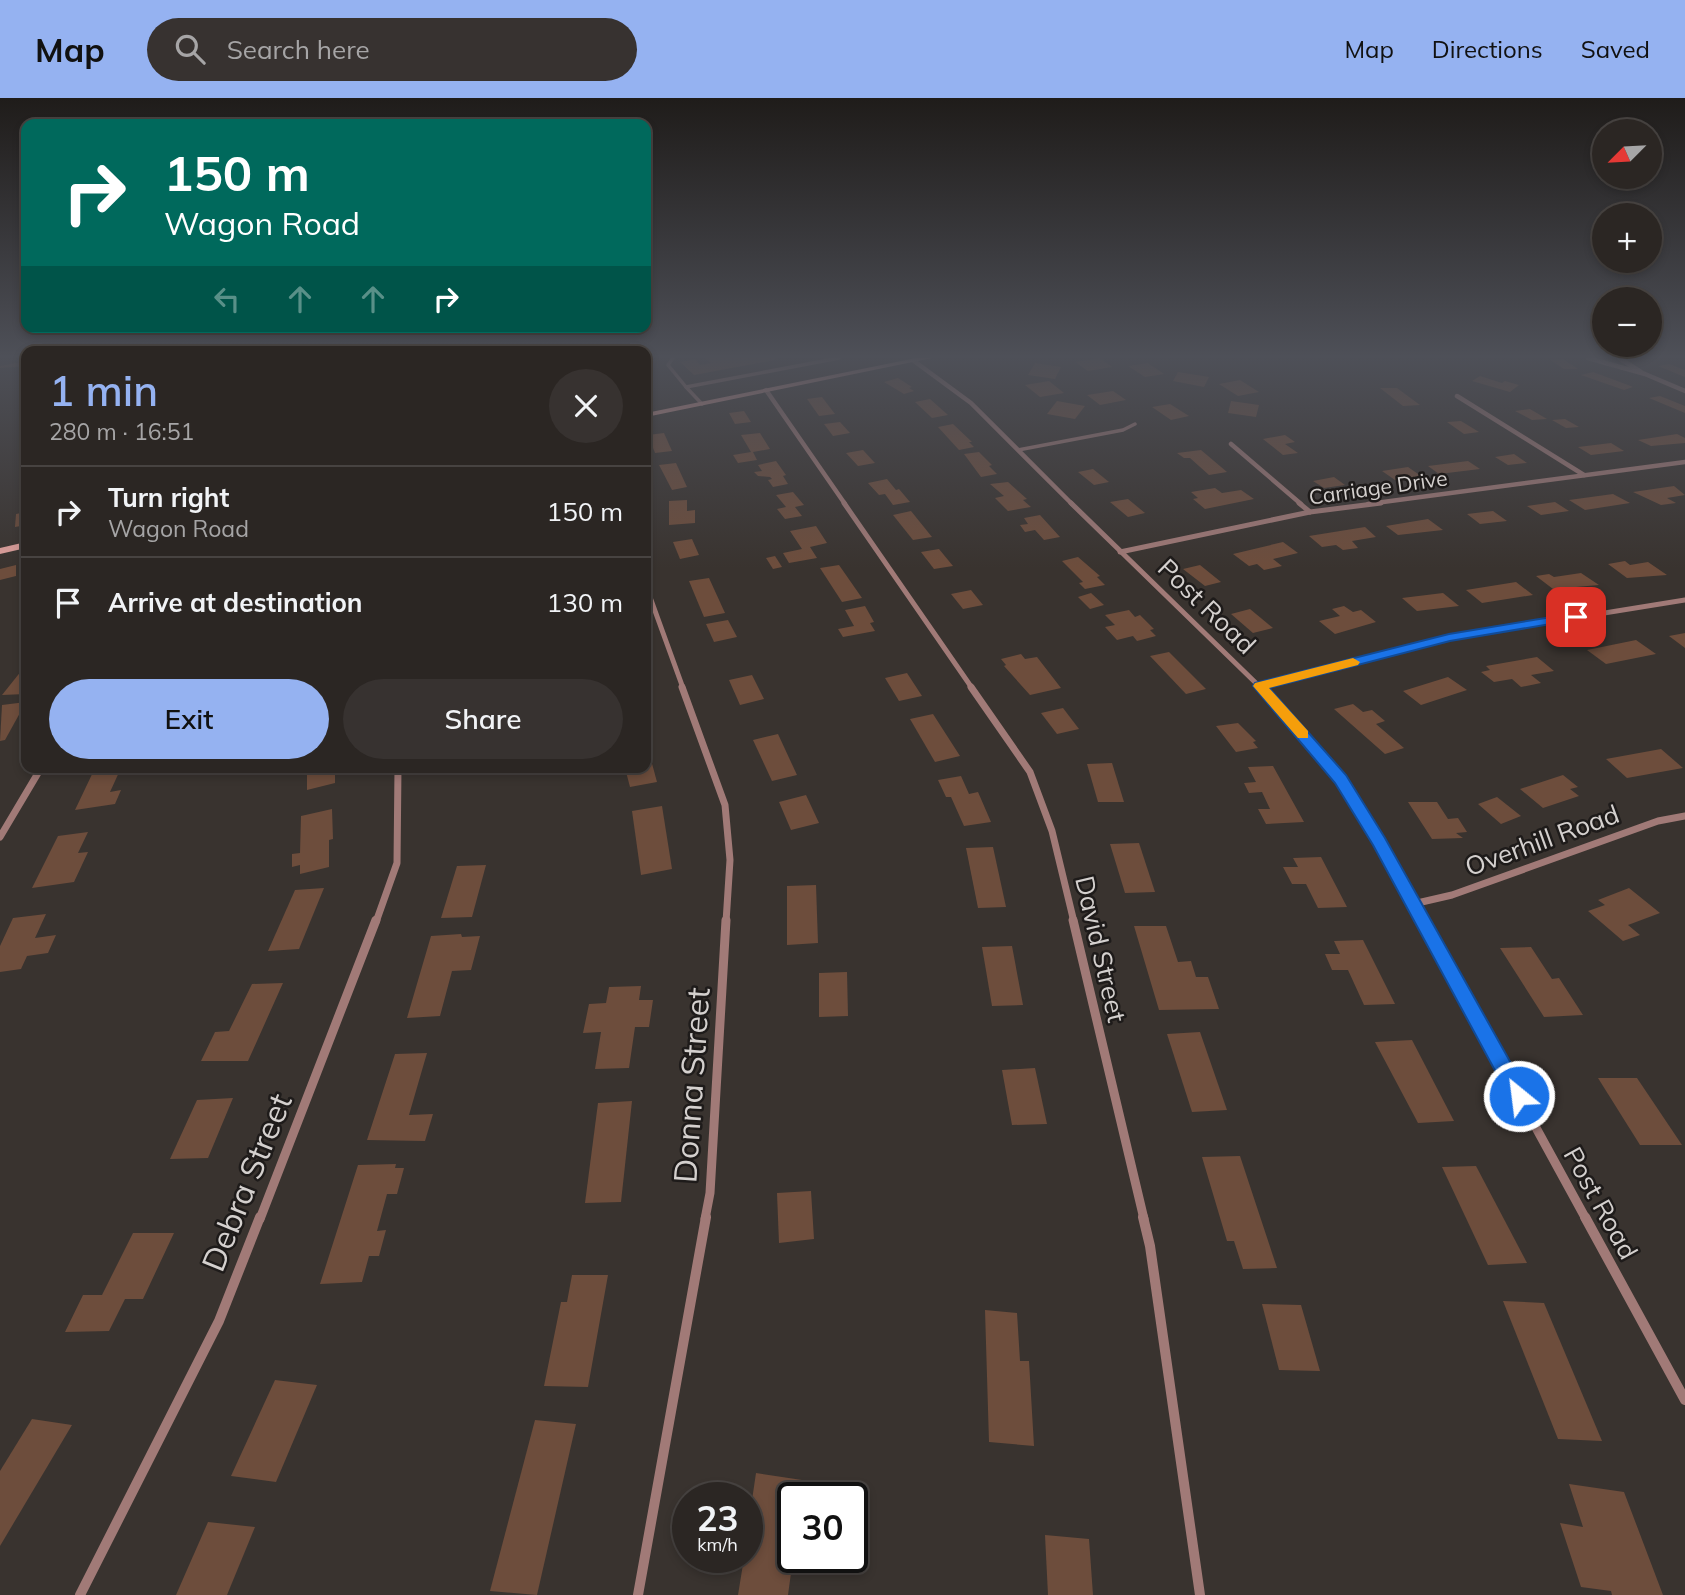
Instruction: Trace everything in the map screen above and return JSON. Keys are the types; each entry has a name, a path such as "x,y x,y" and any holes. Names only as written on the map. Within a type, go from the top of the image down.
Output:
{"main road":[{"path":"0,551 21,546"}],"street":[{"name":"David Street","path":"792,428 1030,772 1052,831 1150,1246 1199,1595"},
{"name":"Post Road","path":"996,428 1259,686 1341,779 1413,904 1685,1400"},
{"path":"1509,428 1585,475"},
{"path":"1231,444 1310,512"},
{"name":"Carriage Drive","path":"1120,552 1310,512 1685,462"},
{"name":"Donna Street","path":"639,1595 710,1193 730,860 725,805 651,600"},
{"path":"1259,686 1449,638 1685,600"},
{"path":"0,837 38,773"},
{"name":"Debra Street","path":"80,1595 219,1321 352,988 397,863 398,773"},
{"name":"Overhill Road","path":"1413,904 1452,895 1658,821 1685,816"}],"lane":[{"path":"1018,450 1126,428"}],"building":[{"path":"827,428 845,428 850,433 833,436"},
{"path":"939,428 957,428 974,447 959,450"},
{"path":"1455,428 1472,428 1479,432 1464,434"},
{"path":"664,433 672,451 655,453 651,435"},
{"path":"760,433 770,449 753,452 757,460 738,463 733,455 751,452 741,435"},
{"path":"1677,434 1685,438 1685,443 1651,446 1638,440"},
{"path":"1285,435 1295,442 1285,444 1298,453 1283,455 1263,439"},
{"path":"1611,443 1624,451 1591,455 1578,447"},
{"path":"863,450 875,463 858,466 846,453"},
{"path":"1201,450 1227,472 1209,475 1190,458 1184,458 1177,453"},
{"path":"979,452 997,474 981,477 964,454"},
{"path":"1514,454 1527,463 1508,465 1495,457"},
{"path":"776,461 786,475 783,476 788,484 773,487 768,480 772,479 770,477 758,476 754,472 762,471 758,465"},
{"path":"1468,461 1480,469 1439,474 1428,466"},
{"path":"676,463 687,487 672,490 659,465"},
{"path":"1408,467 1421,476 1395,480 1382,471"},
{"path":"1093,469 1109,482 1094,485 1078,472"},
{"path":"1334,477 1345,485 1324,488 1313,481"},
{"path":"887,479 910,502 893,505 885,494 879,495 868,483"},
{"path":"1008,482 1027,499 1023,500 1031,507 1008,511 995,498 1004,496 990,484"},
{"path":"1674,486 1685,495 1667,498 1676,503 1661,505 1633,492"},
{"path":"1215,488 1222,493 1241,490 1254,499 1205,509 1193,499 1198,498 1191,492"},
{"path":"793,492 804,505 795,507 802,516 785,519 777,509 786,507 776,495"},
{"path":"1613,494 1630,503 1585,510 1569,500"},
{"path":"1128,499 1145,513 1128,517 1110,502"},
{"path":"687,500 687,511 695,510 695,523 669,525 669,501"},
{"path":"1555,502 1569,511 1541,515 1527,506"},
{"path":"911,511 932,537 913,540 893,515"},
{"path":"1493,511 1507,521 1480,524 1467,514"},
{"path":"21,513 21,526 15,527 16,514"},
{"path":"1040,515 1060,537 1044,540 1035,530 1025,532 1020,525 1028,524 1024,518"},
{"path":"1428,519 1443,530 1398,535 1386,526"},
{"path":"816,526 827,543 810,547 817,558 789,563 783,553 802,549 790,531"},
{"path":"1365,527 1376,537 1352,541 1358,548 1343,550 1336,545 1322,547 1309,536"},
{"path":"692,539 699,555 680,559 673,542"},
{"path":"1283,542 1298,553 1273,559 1282,566 1264,570 1257,564 1249,566 1233,554"},
{"path":"939,549 953,566 934,569 921,552"},
{"path":"775,556 782,567 773,569 766,558"},
{"path":"1078,557 1100,576 1097,577 1105,585 1085,589 1079,583 1083,582 1062,561"},
{"path":"1625,561 1630,565 1648,562 1667,575 1627,578 1608,564"},
{"path":"16,565 16,576 0,580 0,569"},
{"path":"839,565 862,598 842,602 820,568"},
{"path":"1200,565 1221,582 1205,586 1183,569"},
{"path":"1581,573 1599,585 1553,589 1536,576 1549,574 1554,577"},
{"path":"709,578 725,613 704,617 689,581"},
{"path":"1516,582 1533,595 1482,603 1466,590"},
{"path":"971,590 983,605 963,609 951,594"},
{"path":"1091,593 1104,605 1090,609 1078,597"},
{"path":"1443,593 1459,606 1417,611 1402,598"},
{"path":"865,606 874,622 870,623 875,631 843,637 838,629 854,626 845,610"},
{"path":"1344,606 1353,612 1361,610 1376,622 1335,634 1319,621 1340,616 1332,609"},
{"path":"1250,609 1273,628 1253,633 1231,614"},
{"path":"1129,610 1135,617 1140,615 1154,629 1150,630 1156,636 1137,641 1133,636 1117,640 1105,627 1115,625 1105,615"},
{"path":"728,620 737,637 714,642 706,624"},
{"path":"1685,633 1685,648 1669,636"},
{"path":"1636,640 1656,654 1606,664 1587,650"},
{"path":"1169,652 1206,689 1186,694 1150,656"},
{"path":"1021,654 1025,659 1037,657 1061,688 1030,695 1001,659"},
{"path":"1537,657 1554,671 1531,675 1541,683 1521,687 1512,679 1494,682 1481,672 1490,670 1486,666"},
{"path":"21,671 21,694 2,695"},
{"path":"907,673 922,696 899,701 885,678"},
{"path":"752,675 764,699 740,705 729,680"},
{"path":"1448,677 1467,690 1421,705 1403,691"},
{"path":"21,703 21,711 5,740 0,741 2,705"},
{"path":"1353,704 1363,712 1372,710 1385,721 1376,724 1404,748 1385,754 1334,709"},
{"path":"1063,708 1079,729 1057,734 1041,713"},
{"path":"933,714 960,756 935,762 910,719"},
{"path":"1238,723 1256,741 1253,742 1258,748 1236,752 1216,726"},
{"path":"778,734 797,775 772,781 753,740"},
{"path":"1661,749 1683,768 1627,778 1606,759"},
{"path":"651,760 657,782 630,787 626,773 651,773"},
{"path":"1112,763 1124,802 1098,802 1087,764"},
{"path":"1273,766 1304,822 1266,824 1258,809 1270,809 1262,792 1249,793 1244,783 1256,782 1248,767"},
{"path":"93,773 119,773 110,792 121,790 115,804 75,810"},
{"path":"307,773 335,773 335,783 307,790"},
{"path":"1563,775 1578,787 1570,789 1579,796 1543,808 1520,789"},
{"path":"961,776 969,794 978,792 991,822 964,826 951,797 946,797 938,780"},
{"path":"806,795 819,823 791,830 779,802"},
{"path":"1497,797 1521,816 1501,824 1478,804"},
{"path":"1408,802 1437,802 1448,819 1458,818 1467,832 1456,833 1463,838 1432,839"},
{"path":"662,806 672,869 641,875 632,811"},
{"path":"332,809 333,839 329,840 329,867 300,874 300,865 292,867 292,854 300,853 301,816"},
{"path":"88,832 78,853 88,852 74,882 32,888 58,836"},
{"path":"1139,843 1155,892 1125,893 1110,844"},
{"path":"993,847 1006,907 978,908 966,848"},
{"path":"1321,857 1347,907 1318,908 1306,884 1292,884 1283,867 1298,867 1293,858"},
{"path":"486,865 472,917 441,918 457,866"},
{"path":"816,885 818,943 787,945 787,886"},
{"path":"324,888 299,949 268,951 295,890"},
{"path":"1629,888 1660,913 1628,925 1640,935 1623,941 1588,911 1605,905 1598,900"},
{"path":"46,914 35,938 56,935 48,953 27,956 21,969 0,972 0,946 13,918"},
{"path":"1134,926 1166,926 1178,962 1191,961 1196,977 1208,977 1219,1009 1159,1010"},
{"path":"461,934 462,937 480,936 471,970 452,971 440,1016 407,1018 431,936"},
{"path":"1363,940 1395,1004 1364,1005 1348,970 1332,970 1325,954 1340,954 1334,941"},
{"path":"1012,946 1023,1005 992,1006 982,947"},
{"path":"1531,947 1552,979 1559,978 1583,1015 1544,1017 1500,948"},
{"path":"847,972 848,1016 819,1017 819,973"},
{"path":"283,983 248,1061 201,1061 215,1032 229,1031 252,984"},
{"path":"641,986 639,1000 653,1000 649,1027 635,1027 629,1068 595,1069 601,1032 583,1033 589,1004 606,1003 609,987"},
{"path":"1200,1032 1227,1110 1192,1112 1167,1034"},
{"path":"1412,1040 1454,1121 1418,1123 1375,1042"},
{"path":"427,1053 409,1115 433,1114 425,1141 367,1140 395,1054"},
{"path":"1035,1068 1047,1124 1012,1125 1002,1070"},
{"path":"1598,1078 1637,1078 1682,1145 1640,1145"},
{"path":"233,1098 208,1158 170,1159 197,1100"},
{"path":"632,1101 621,1202 585,1203 598,1103"},
{"path":"1240,1156 1277,1268 1243,1269 1234,1241 1227,1241 1202,1157"},
{"path":"396,1164 395,1168 404,1168 397,1194 387,1194 377,1231 386,1230 379,1256 369,1256 362,1282 320,1284 358,1165"},
{"path":"1476,1166 1527,1263 1488,1265 1442,1167"},
{"path":"811,1191 814,1239 779,1243 777,1193"},
{"path":"133,1233 174,1233 143,1299 125,1299 109,1331 65,1332 83,1295 102,1295"},
{"path":"572,1275 608,1275 588,1387 544,1386 561,1302 567,1302"},
{"path":"1503,1301 1544,1303 1602,1441 1558,1439"},
{"path":"1262,1304 1301,1305 1320,1371 1279,1370"},
{"path":"985,1310 1017,1313 1020,1361 1029,1361 1034,1446 989,1442"},
{"path":"275,1380 317,1385 276,1482 231,1476"},
{"path":"32,1419 72,1425 0,1546 0,1471"},
{"path":"535,1420 576,1424 537,1595 490,1591"},
{"path":"756,1473 802,1480 777,1482 777,1573 791,1573 788,1595 738,1595 742,1573 763,1573 763,1482 755,1482"},
{"path":"1569,1484 1624,1492 1663,1595 1612,1595 1611,1591 1581,1587 1560,1523 1583,1527"},
{"path":"208,1522 255,1527 227,1595 176,1595"},
{"path":"1045,1535 1089,1539 1093,1595 1048,1595"}],"slow traffic":[{"path":"1303,734 1259,686 1353,662"}],"route":[{"path":"1519,1096 1341,779 1259,686 1449,638 1576,617"}]}
